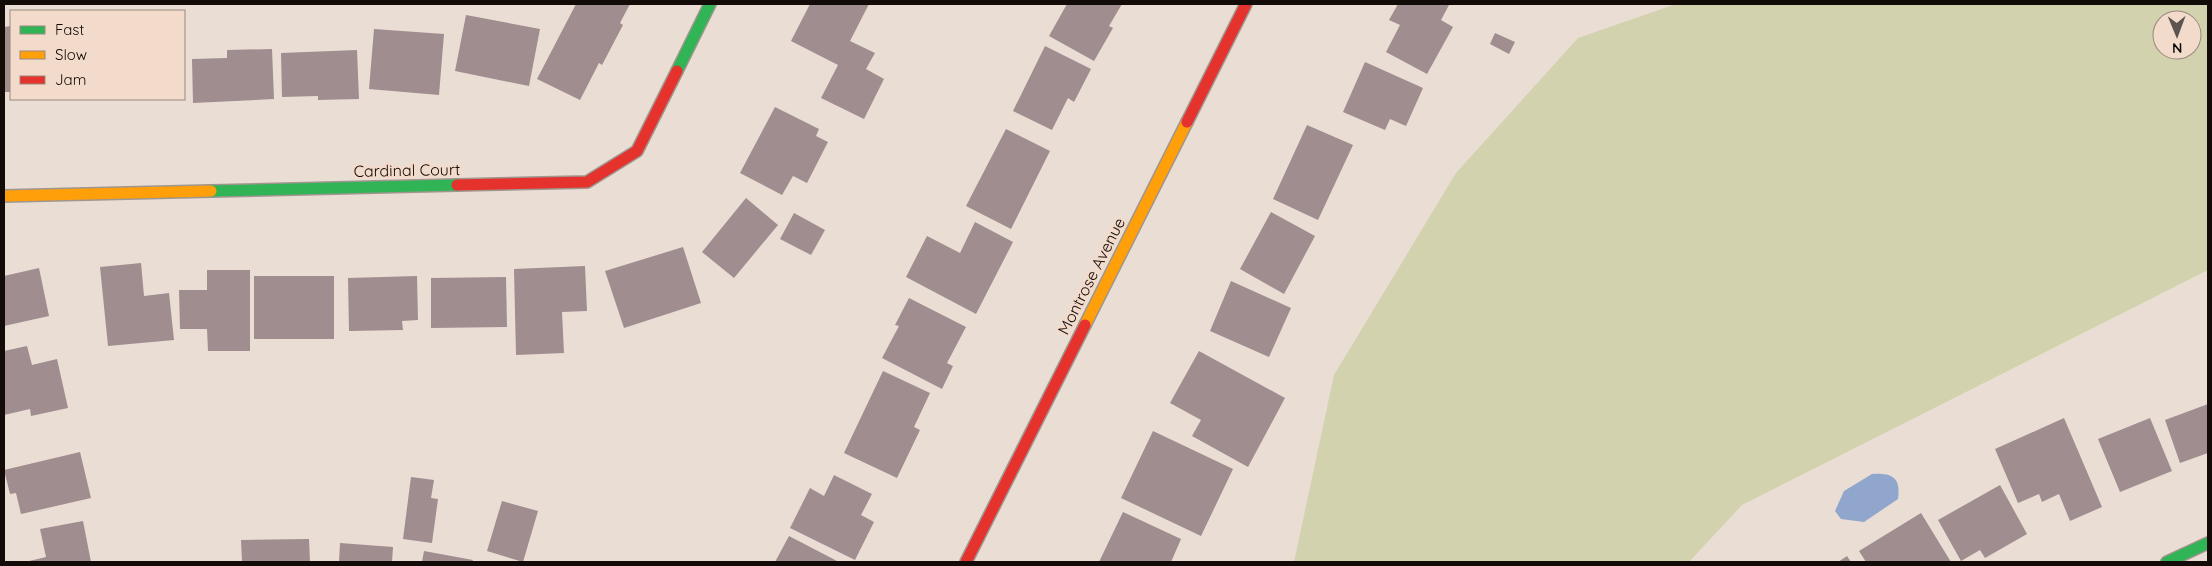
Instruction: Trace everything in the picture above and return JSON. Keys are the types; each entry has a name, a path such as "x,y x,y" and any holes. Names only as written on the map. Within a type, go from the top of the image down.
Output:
{"street":[{"name":"Cardinal Court","path":"4,196 587,182 637,150 710,4"},
{"name":"Montrose Avenue","path":"966,562 1246,4"},
{"path":"2167,562 2208,543"}],"green space":[{"path":"1676,4 2208,4 2208,270 1742,505 1689,562 1294,562 1334,375 1456,173 1578,38"}],"water":[{"path":"1872,474 1885,474 1894,478 1898,486 1898,499 1864,522 1841,519 1835,511 1844,491"}],"building":[{"path":"576,4 630,4 620,23 623,25 602,65 599,63 580,100 537,79"},
{"path":"810,4 869,4 850,41 875,53 866,69 884,79 864,119 821,98 838,65 791,41"},
{"path":"1067,4 1122,4 1109,26 1113,28 1094,61 1049,36"},
{"path":"1398,4 1449,5 1441,20 1453,27 1427,74 1386,52 1400,25 1389,20"},
{"path":"466,15 540,29 529,86 455,71"},
{"path":"10,26 10,92 4,92 4,27"},
{"path":"374,29 444,34 439,95 369,89"},
{"path":"1495,33 1515,42 1509,54 1490,44"},
{"path":"1045,46 1091,69 1074,102 1068,98 1052,130 1013,111"},
{"path":"272,49 274,99 193,103 192,59 227,58 227,50"},
{"path":"357,50 359,99 318,100 318,96 282,97 281,53"},
{"path":"1365,62 1423,88 1406,126 1390,119 1385,130 1343,112"},
{"path":"775,107 819,129 816,136 828,142 807,183 793,176 782,195 740,173"},
{"path":"1307,125 1353,145 1318,220 1273,199"},
{"path":"1006,129 1050,151 1011,229 966,206"},
{"path":"746,198 778,225 734,278 702,252"},
{"path":"1271,212 1315,236 1284,294 1240,269"},
{"path":"794,213 825,230 811,255 780,239"},
{"path":"975,222 1013,242 976,314 906,277 927,236 960,253"},
{"path":"683,247 701,303 624,328 605,271"},
{"path":"141,263 144,296 169,293 174,340 108,346 100,267"},
{"path":"585,266 587,311 562,312 564,353 516,355 514,269"},
{"path":"39,268 49,316 4,326 4,276"},
{"path":"207,270 250,270 250,351 208,351 207,329 180,329 179,290 207,290"},
{"path":"254,276 334,276 334,339 254,339"},
{"path":"417,276 418,320 402,321 403,330 349,331 348,278"},
{"path":"506,277 507,327 431,328 431,278"},
{"path":"1231,281 1291,308 1269,357 1210,331"},
{"path":"909,298 966,327 947,363 953,366 942,389 882,358 899,326 895,325"},
{"path":"27,346 32,365 57,359 68,408 31,416 30,409 4,415 4,351"},
{"path":"1199,351 1285,398 1248,467 1192,436 1201,420 1170,403"},
{"path":"883,371 930,393 914,427 920,430 897,478 844,453"},
{"path":"2208,404 2208,453 2180,463 2165,420"},
{"path":"2064,418 2102,507 2070,521 2059,494 2042,502 2039,494 2018,503 1995,449"},
{"path":"2150,418 2172,471 2120,492 2098,439"},
{"path":"1153,431 1233,469 1201,536 1121,498"},
{"path":"80,452 91,498 21,514 16,493 10,494 4,470"},
{"path":"834,475 872,494 861,515 874,522 855,560 790,528 810,488 824,496"},
{"path":"411,477 434,480 431,498 438,499 432,543 403,539"},
{"path":"2000,485 2027,534 1985,558 1980,550 1961,561 1938,520"},
{"path":"502,501 538,511 523,562 487,551"},
{"path":"1123,512 1181,539 1171,562 1099,562"},
{"path":"1921,513 1951,562 1866,562 1859,551"},
{"path":"83,521 91,562 25,562 46,557 40,529"},
{"path":"789,536 839,562 775,562"},
{"path":"309,539 310,562 242,562 241,540"},
{"path":"340,543 393,547 392,562 339,562"},
{"path":"424,551 473,560 472,562 422,562"},
{"path":"1847,556 1851,562 1838,562"}],"traffic: fast":[{"path":"677,71 710,4"},
{"path":"211,191 457,185"},
{"path":"2167,562 2208,543"}],"traffic: slow":[{"path":"1085,325 1187,122"},
{"path":"4,196 211,191"}],"traffic: jam":[{"path":"1187,122 1246,4"},
{"path":"457,185 587,182 637,151 677,71"},
{"path":"966,562 1085,325"}]}
